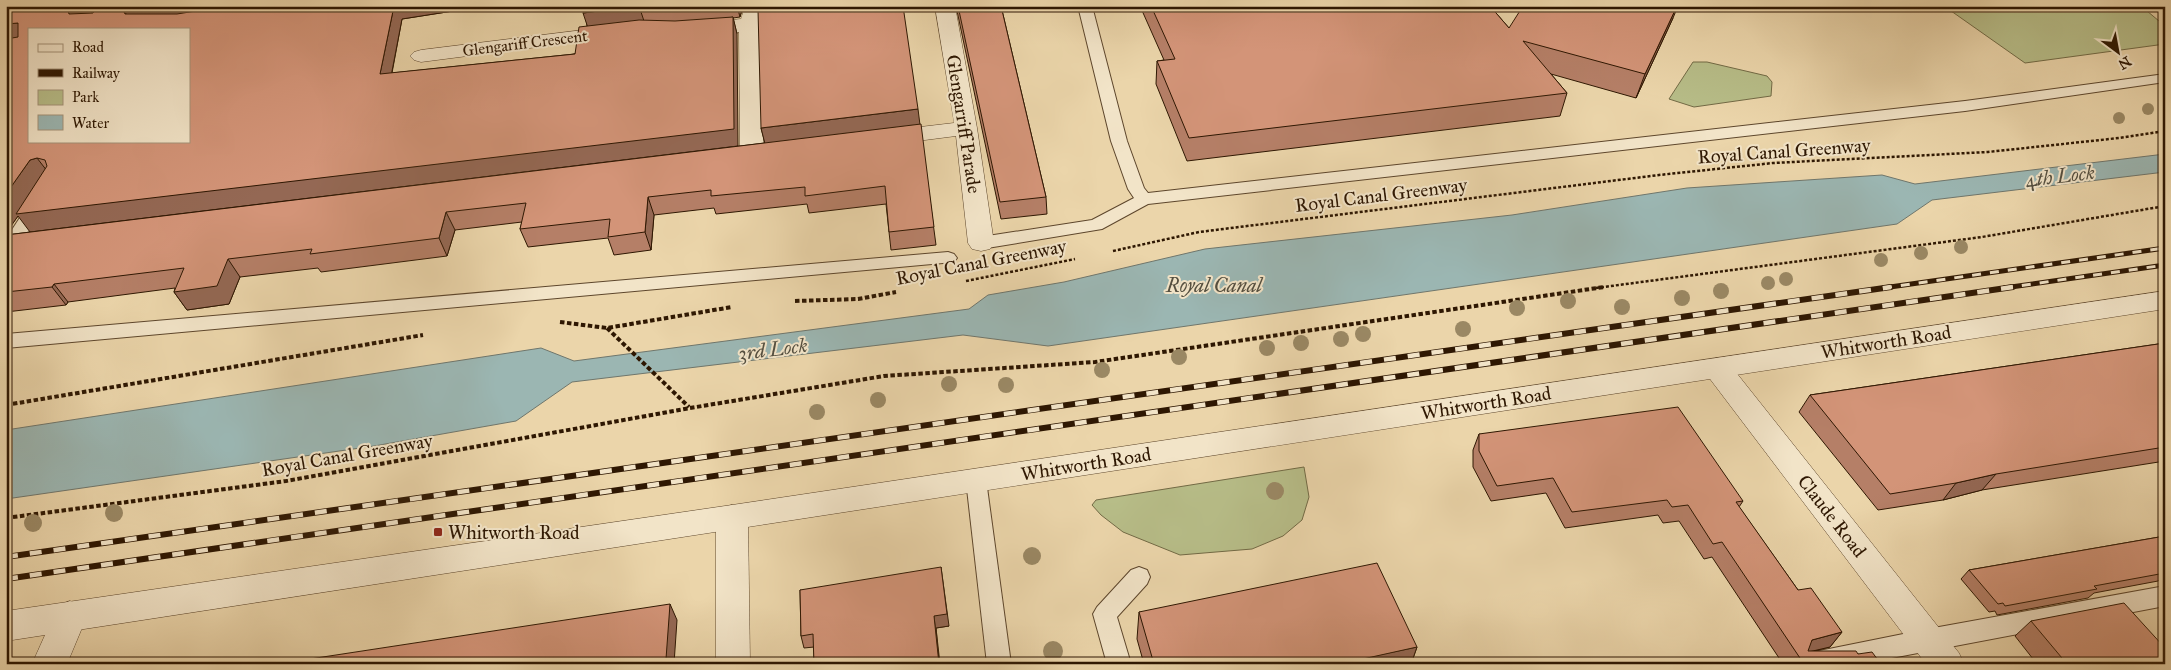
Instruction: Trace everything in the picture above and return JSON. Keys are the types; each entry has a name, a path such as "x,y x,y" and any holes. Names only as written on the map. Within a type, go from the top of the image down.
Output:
{"street":[{"name":"Glengarriff Parade","path":"946,6 966,128 981,242"},
{"path":"679,30 752,16 752,154"},
{"name":"Glengariff Crescent","path":"421,56 634,30"},
{"path":"869,140 966,128"},
{"path":"9,245 40,241"},
{"name":"Whitworth Road","path":"6,626 732,518 2165,300"},
{"name":"Claude Road","path":"1717,368 1947,664"},
{"path":"732,518 733,664"},
{"path":"49,664 70,616"}],"lane":[{"path":"1085,6 1119,140 1136,189 1144,199"},
{"path":"981,242 1096,225 1144,199 1966,106 2165,78"},
{"path":"1951,94 1966,106"},
{"path":"9,245 46,191"},
{"path":"6,341 948,258"},
{"path":"976,480 998,664"},
{"path":"1118,664 1105,614 1139,577"},
{"path":"1809,664 1928,639 2165,596"}],"path":[{"name":"Royal Canal Greenway","path":"1105,252 1199,232 1659,175 1773,163 1988,152 2165,131"},
{"name":"Royal Canal Greenway","path":"6,518 286,480 690,408 884,376 1095,362 1612,286 1982,237 2165,206"},
{"name":"Royal Canal Greenway","path":"963,281 1076,258"},
{"name":"Royal Canal Greenway","path":"793,302 858,299 906,291"},
{"path":"554,322 607,328 738,306"},
{"path":"607,328 690,408"},
{"path":"6,405 430,334"}],"green space":[{"path":"1944,6 2141,6 2165,26 2165,44 2025,63"},
{"path":"1693,62 1707,62 1767,76 1772,82 1771,96 1694,107 1669,99"},
{"path":"1304,467 1309,497 1302,520 1283,536 1252,549 1180,555 1123,532 1101,515 1092,505 1096,500"}],"water":[{"path":"2165,154 2165,172 1932,200 1897,224 1048,346 963,335 572,382 516,421 374,446 6,499 6,430 541,348 574,361 969,309 988,295 1064,282 1205,249 1512,215 1687,188 1882,175 1915,184"}],"building":[{"path":"6,6 73,6 68,11 69,14 93,13 99,6 130,6 127,7 124,12 125,14 177,14 227,6 394,6 380,74 575,54 579,27 639,20 675,21 733,17 734,129 16,214 47,166 45,160 37,158 30,160 6,194 6,39 18,37 18,23 6,24"},
{"path":"584,6 637,6 583,13"},
{"path":"651,6 683,6 675,7"},
{"path":"759,6 903,6 918,109 761,128"},
{"path":"958,6 1001,6 1046,197 1000,202"},
{"path":"1151,6 1490,6 1509,28 1523,6 1677,6 1645,74 1523,41 1567,93 1189,138 1157,61 1175,59"},
{"path":"921,124 934,227 889,232 885,186 805,196 805,187 711,196 711,190 648,197 645,232 608,237 610,219 520,229 526,203 446,212 439,238 310,254 312,249 228,259 217,286 174,292 184,268 54,284 52,287 6,292 6,235"},
{"path":"2165,343 2165,447 1996,474 1890,494 1810,395"},
{"path":"1678,407 1743,501 1736,502 1798,590 1811,588 1842,632 1812,640 1808,651 1856,651 1858,654 1872,652 1881,664 1804,664 1722,542 1713,544 1688,505 1672,507 1667,500 1572,512 1553,478 1497,486 1479,451 1479,434"},
{"path":"2165,536 2165,573 2094,586 2097,589 2005,606 2003,603 1998,604 1969,570"},
{"path":"1377,563 1417,647 1340,664 1154,664 1139,612"},
{"path":"941,567 947,614 934,616 939,664 825,664 825,662 814,664 813,634 801,636 800,590"},
{"path":"2124,603 2165,648 2165,660 2149,664 2067,664 2031,621"},
{"path":"670,604 666,659 654,662 654,664 277,664"}],"railway":[{"path":"1883,288 2165,248"},
{"path":"2004,288 2165,265"},
{"path":"6,557 1891,287"},
{"path":"6,579 2013,287"}],"place":[{"name":"Whitworth Road","path":"438,532"}],"water label":[{"name":"4th Lock","path":"2060,176"},
{"name":"Royal Canal","path":"1214,285"},
{"name":"3rd Lock","path":"773,349"}]}
